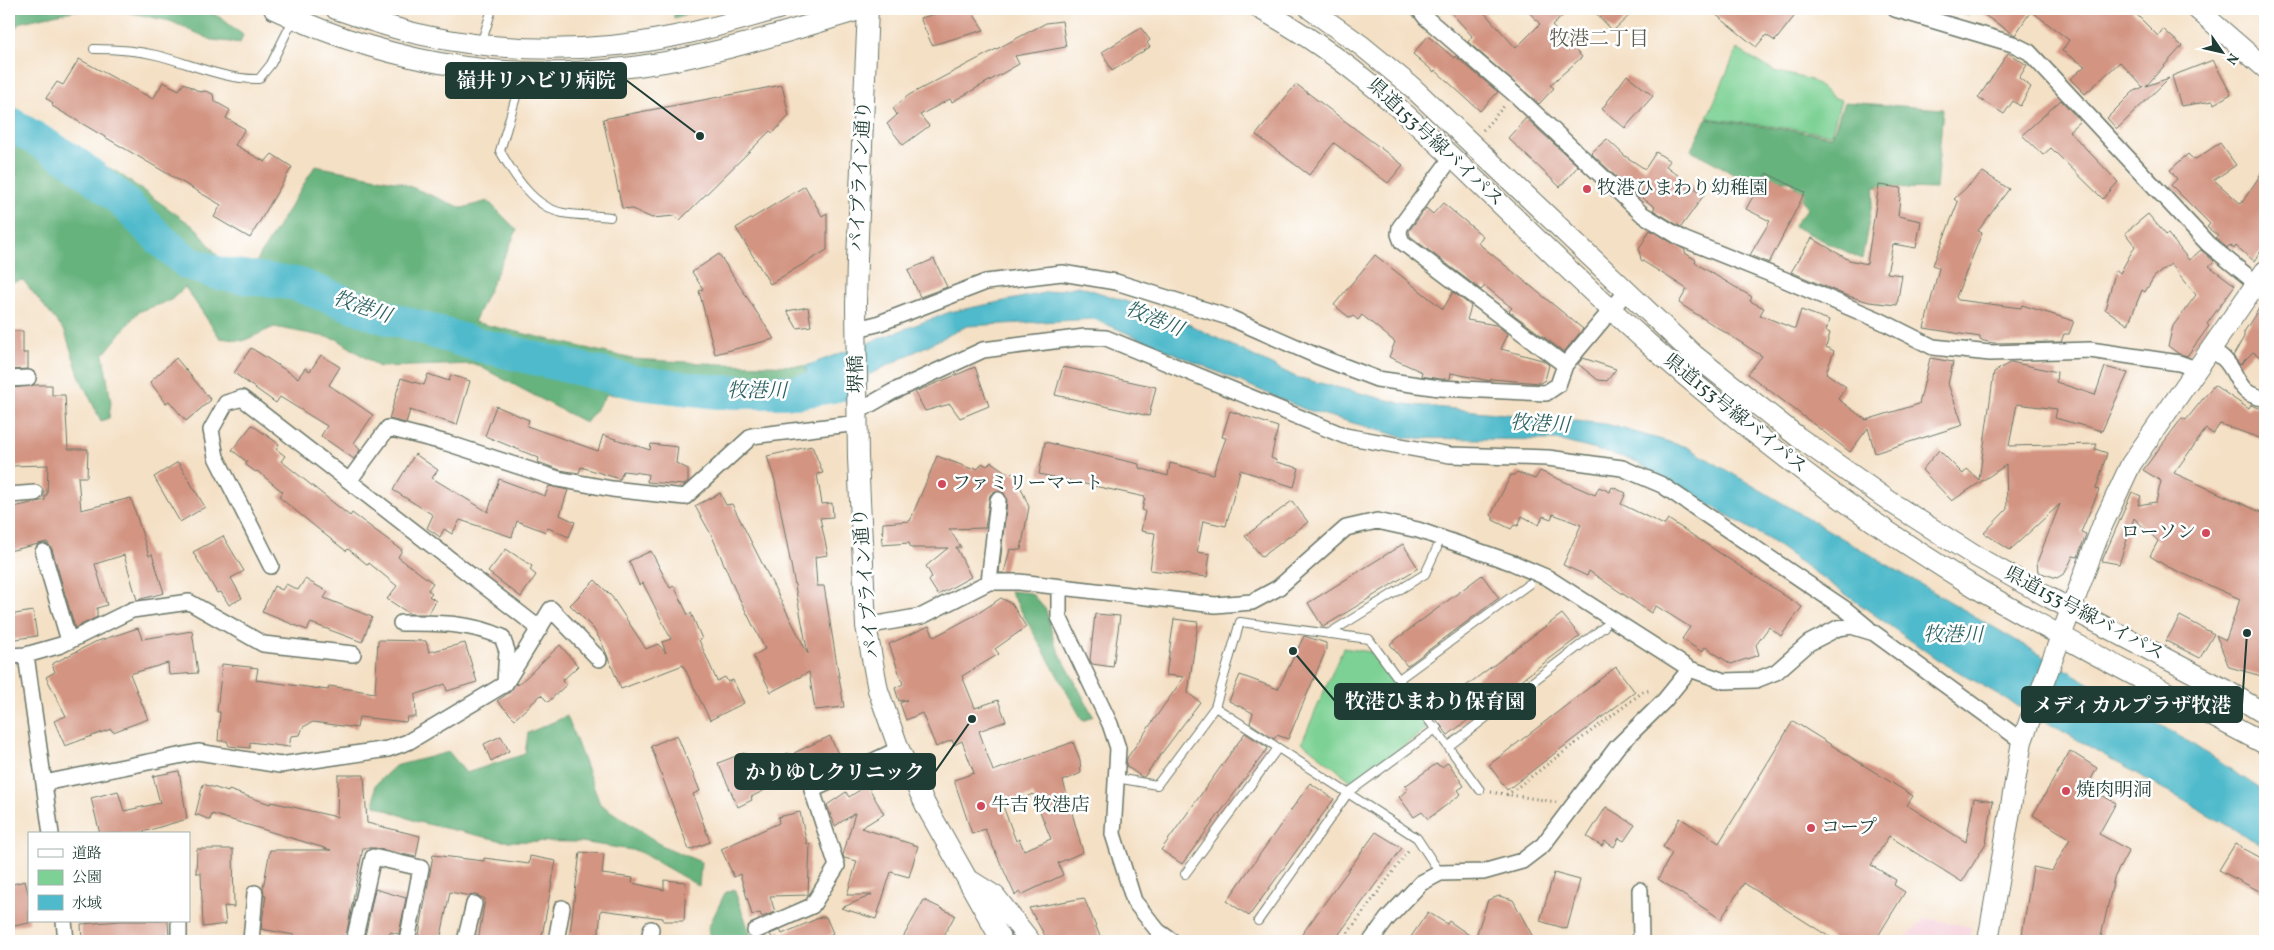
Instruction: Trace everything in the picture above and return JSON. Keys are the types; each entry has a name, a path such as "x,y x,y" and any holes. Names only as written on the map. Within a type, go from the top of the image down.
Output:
{"main road":[{"path":"274,9 392,54 486,70 523,73 598,72 656,64 759,40 863,9"},
{"path":"336,9 411,32 481,44 537,47 605,46 676,36 778,9"},
{"name":"パイプライン通り","path":"857,336 857,259 868,9"},
{"name":"県道153号線バイパス","path":"1260,9 1308,37 1360,74 1452,157 1610,310 1708,396 1845,500 1954,574 2062,636 2265,744"},
{"name":"県道153号線バイパス","path":"1310,9 1387,65 1627,291 1723,378 1830,461 1972,554 2072,610 2224,689 2265,714"},
{"path":"2197,9 2265,68"},
{"path":"1988,941 2022,742 2102,526 2131,464 2261,277"},
{"name":"堺橋","path":"857,336 857,413"},
{"name":"パイプライン通り","path":"857,413 866,626 878,690 899,749 926,806 1002,941"},
{"path":"969,880 995,896 1030,941"}],"street":[{"path":"1419,9 1426,18 1514,94 1642,214 1683,239 1861,313 1933,347 1990,354 2090,350 2180,363 2196,370"},
{"path":"1895,9 2012,44 2029,52 2208,244 2261,277"},
{"path":"1452,157 1400,227 1399,234 1402,242 1566,365"},
{"path":"857,336 877,324 986,282 1062,273 1116,282 1228,317 1317,356 1377,378 1439,388 1546,393 1558,385 1566,365 1627,291"},
{"path":"349,480 388,428 446,443 558,479 612,489 685,497 752,436 857,413 892,392 982,350 1085,337 1106,338 1345,436 1450,455 1548,458 1622,468 1662,485 1845,609 1874,633 2022,742"},
{"path":"2211,350 2225,359 2243,389 2255,397 2265,398"},
{"path":"9,379 28,378"},
{"path":"272,566 216,457 211,430 226,403 242,398 540,629"},
{"path":"9,495 35,493"},
{"path":"989,582 998,500"},
{"path":"866,626 922,616 989,582 1019,582 1215,605 1252,602 1278,588 1346,528 1377,521 1418,530 1513,563 1548,578 1690,669 1724,681 1756,680 1776,672 1809,643 1838,628 1851,626 1874,633"},
{"path":"43,552 69,641"},
{"path":"1059,587 1059,617 1110,724 1118,748 1113,834 1134,901 1158,931 1172,941"},
{"path":"9,656 26,655 69,641 132,610 189,602 263,644 353,654"},
{"path":"44,783 198,752 280,765 388,749 408,742 505,684 551,609 599,659"},
{"path":"401,623 462,625 486,630 502,637 507,651 505,684"},
{"path":"26,655 51,832"},
{"path":"1371,941 1387,919 1421,883 1440,873 1484,872 1522,861 1543,844 1617,747 1664,701 1690,669"},
{"path":"755,930 812,906 837,866 812,790 899,749"},
{"path":"354,941 372,857 420,868 407,941"},
{"path":"1640,890 1641,941"},
{"path":"251,941 255,893"},
{"path":"465,941 474,904"},
{"path":"556,941 562,908"},
{"path":"64,922 66,941"},
{"path":"179,922 179,941"}],"lane":[{"path":"481,44 492,9"},
{"path":"94,49 124,49 156,55 249,79 259,79 271,64 294,18"},
{"path":"523,73 500,151 524,186 544,206 562,213 610,217"},
{"path":"1328,634 1425,574 1436,548"},
{"path":"1399,679 1529,584"},
{"path":"1116,778 1157,785 1215,707 1240,622 1369,639 1437,728 1480,790"},
{"path":"1449,746 1604,628"},
{"path":"1215,707 1418,838 1440,873"},
{"path":"1258,921 1348,793 1437,728"},
{"path":"1185,874 1278,748"}],"path":[{"path":"1472,143 1514,94"},
{"path":"1507,795 1643,692 1679,684"},
{"path":"1480,790 1574,805"},
{"path":"1342,941 1418,838"}],"shaded area":[{"path":"1926,918 1972,927 1969,941 1901,941"}],"green space":[{"path":"9,9 82,9 22,22 9,33"},
{"path":"112,9 204,9 221,18 243,35 240,43 212,40 170,21"},
{"path":"674,9 704,9 674,18"},
{"path":"1941,9 1972,9 1969,15"},
{"path":"1737,49 1774,71 1811,80 1833,97 1841,100 1831,134 1707,118"},
{"path":"1844,102 1943,109 1936,189 1875,187 1862,259 1793,226 1807,209 1792,181 1744,179 1691,150 1706,119 1832,136"},
{"path":"9,130 46,135 117,172 197,229 220,259 256,262 315,166 399,182 462,208 488,201 517,230 474,322 633,359 806,366 810,373 758,384 678,378 673,402 607,394 586,423 475,364 379,367 337,339 274,327 243,341 220,338 185,287 171,300 138,312 103,355 111,402 109,418 101,421 80,378 65,332 23,280 9,283"},
{"path":"1010,591 1031,593 1046,610 1055,644 1093,716 1083,721"},
{"path":"1343,648 1371,652 1428,727 1355,784 1302,742"},
{"path":"567,716 600,804 663,846 701,862 699,886 638,851 581,842 503,841 418,822 375,805 375,785 395,766 449,752 466,773 525,754 528,733"},
{"path":"734,889 753,941 710,941 708,928 725,893"}],"water":[{"name":"牧港川","path":"1079,286 1174,317 1296,377 1404,404 1606,424 1687,447 2189,742 2265,792 2265,847 1938,660 1768,539 1631,459 1557,440 1406,438 1304,409 1094,319 967,326 808,405 806,366 950,312"}],"building":[{"path":"955,9 970,9 984,30 932,45 920,18"},
{"path":"1448,9 1481,9 1516,48 1540,24 1526,9 1570,9 1552,26 1582,57 1550,85 1554,88 1539,104 1468,42 1472,36"},
{"path":"1592,9 1636,9 1613,31"},
{"path":"1709,9 1800,9 1775,41 1766,35 1756,47"},
{"path":"1975,9 2131,9 2158,36 2163,29 2182,46 2146,86 2169,78 2117,129 2107,118 2133,92 2143,87 2120,62 2085,94 2070,79 2085,66 2062,51 2069,40 2031,11 2015,35"},
{"path":"1062,21 1066,47 1015,56 1019,64 952,102 950,99 920,115 929,126 903,145 887,124 897,115 893,108 909,95 1046,23"},
{"path":"1141,28 1150,40 1147,43 1150,47 1112,71 1102,52"},
{"path":"1428,36 1498,92 1480,111 1435,70 1434,72 1413,54"},
{"path":"2008,53 2027,65 2019,78 2031,87 2020,106 2013,101 2004,114 1978,98"},
{"path":"79,59 153,99 163,82 179,90 184,83 200,92 205,91 213,94 214,101 230,110 226,118 245,129 235,145 265,162 272,154 292,167 250,238 214,217 221,205 52,106 53,103 46,98 57,82 63,85"},
{"path":"2213,60 2231,94 2214,104 2213,101 2181,106 2172,76"},
{"path":"1627,75 1653,96 1625,128 1602,109"},
{"path":"1296,84 1403,165 1388,183 1334,143 1309,175 1256,135"},
{"path":"782,85 789,116 773,133 770,131 680,220 675,216 652,218 632,209 622,208 603,119"},
{"path":"2061,100 2080,121 2069,131 2118,182 2103,199 2051,148 2043,155 2022,135"},
{"path":"1526,118 1578,166 1560,187 1508,138"},
{"path":"1607,139 1625,156 1645,169 1656,152 1670,161 1666,166 1704,195 1681,227 1653,210 1655,207 1628,188 1591,153"},
{"path":"2220,143 2236,165 2214,180 2241,204 2265,168 2265,246 2254,261 2236,246 2234,249 2230,245 2227,248 2215,238 2218,236 2207,227 2210,224 2171,185 2177,179 2170,170 2188,154 2194,160"},
{"path":"1983,172 2009,189 1978,231 1982,233 1956,297 1958,300 2021,308 2022,305 2074,321 2069,334 2064,334 2061,342 1993,343 1980,340 1980,337 1924,328 1939,268 1933,265 1958,202 1954,199"},
{"path":"1766,173 1805,192 1769,263 1750,255 1770,221 1746,209"},
{"path":"1879,185 1901,188 1898,216 1921,221 1916,248 1893,244 1887,273 1902,275 1897,305 1869,302 1845,295 1791,272 1812,238 1849,260 1867,264"},
{"path":"805,186 822,216 827,213 827,250 770,284 736,228"},
{"path":"1443,203 1483,236 1478,243 1583,329 1564,352 1509,311 1512,308 1485,286 1481,290 1410,236 1409,231 1426,208 1433,214"},
{"path":"2148,214 2166,235 2168,234 2189,260 2201,250 2214,261 2209,266 2235,285 2187,356 2179,354 2168,346 2173,326 2196,295 2171,264 2154,277 2145,292 2142,290 2128,325 2105,309 2116,270 2120,273 2135,246 2125,233"},
{"path":"1650,230 1685,250 1685,253 1696,260 1695,263 1752,297 1750,301 1764,308 1760,315 1795,329 1801,310 1829,320 1826,331 1830,333 1826,347 1834,351 1826,373 1846,387 1838,399 1866,420 1919,404 1930,358 1953,362 1948,384 1963,425 1875,453 1868,428 1850,452 1748,374 1762,356 1679,303 1687,289 1641,260 1639,249"},
{"path":"719,254 774,339 715,354 699,291 703,289 692,272"},
{"path":"1375,255 1443,309 1453,292 1471,306 1467,320 1496,325 1508,334 1501,349 1542,360 1549,365 1545,380 1540,383 1491,379 1490,381 1451,373 1450,379 1440,379 1421,376 1422,372 1389,357 1395,342 1362,315 1358,320 1353,316 1350,318 1334,305"},
{"path":"934,259 947,287 920,297 908,270"},
{"path":"2265,299 2265,360 2253,352 2240,365 2233,356 2244,337 2244,332"},
{"path":"808,307 811,326 797,328 787,311"},
{"path":"9,331 23,331 23,353 28,353 28,369 9,370"},
{"path":"251,348 298,378 305,368 310,371 321,355 340,367 329,385 373,415 354,443 360,450 354,459 321,436 327,426 280,397 276,403 234,373"},
{"path":"176,358 211,400 186,421 169,401 166,403 150,382"},
{"path":"1583,358 1616,369 1607,381 1598,380 1578,364"},
{"path":"2011,362 2057,372 2056,382 2095,395 2105,367 2128,373 2102,431 2055,418 2057,409 2017,404 2009,446 2097,444 2095,449 2107,453 2096,489 2099,490 2081,532 2086,534 2078,557 2073,556 2065,573 2057,578 2038,572 2037,562 2060,504 2010,550 1984,533 2007,509 2006,465 1952,501 1922,470 1939,450 1963,474 1967,469 1979,480 1994,372"},
{"path":"975,367 989,406 960,418 950,404 925,411 915,392"},
{"path":"1063,367 1156,387 1149,416 1055,395"},
{"path":"428,374 449,381 451,375 470,381 457,425 410,410 406,423 389,419 401,378 424,385"},
{"path":"52,385 52,395 65,395 68,449 88,449 87,477 78,477 81,510 131,498 149,556 152,554 164,593 137,600 124,555 95,564 107,605 97,608 97,617 75,628 52,549 47,542 9,551 9,508 45,500 45,495 47,495 48,465 9,466 9,401 11,401 12,388"},
{"path":"2214,385 2249,409 2251,405 2265,410 2265,440 2220,424 2213,434 2206,429 2174,473 2265,514 2265,677 2229,667 2216,635 2226,640 2240,599 2166,566 2150,556 2158,541 2134,518 2119,564 2102,561 2132,492 2141,496 2138,505 2156,502 2161,481 2143,470 2182,418 2186,420"},
{"path":"496,406 529,420 527,426 598,451 603,435 650,450 651,444 678,447 676,463 688,469 688,482 684,485 647,482 648,474 623,471 620,479 581,467 579,473 560,470 538,462 539,458 485,436"},
{"path":"1230,411 1278,427 1271,458 1276,460 1276,462 1299,468 1294,487 1240,470 1226,526 1203,521 1197,552 1210,554 1207,577 1150,570 1155,533 1141,531 1145,511 1142,510 1145,497 1039,474 1045,442 1139,464 1139,468 1168,476 1170,463 1213,474 1226,438 1222,437"},
{"path":"252,425 279,444 276,449 285,456 281,461 350,516 352,513 402,550 398,557 433,583 428,590 432,593 429,596 436,601 428,614 410,614 387,599 397,586 369,563 368,565 348,549 346,551 279,497 283,492 257,471 246,465 247,462 232,450"},
{"path":"812,446 823,473 817,474 822,504 832,503 833,517 820,518 828,555 815,557 817,586 824,586 844,707 815,710 809,672 771,692 753,656 765,649 735,590 712,536 695,506 720,493 726,505 732,504 808,654 775,481 767,456"},
{"path":"415,454 438,470 432,478 488,512 499,479 545,496 549,486 568,490 560,515 575,522 569,537 548,528 546,532 517,521 512,537 460,520 452,534 444,529 440,537 427,528 433,515 393,490"},
{"path":"937,456 972,469 974,467 978,469 982,463 987,466 991,462 1006,472 1015,473 1029,507 1021,550 1010,549 1004,573 999,573 1007,501 1004,493 995,491 990,495 985,528 949,529 961,547 956,547 971,577 938,595 929,581 932,577 926,566 948,548 911,548 909,543 882,545 883,523 910,521"},
{"path":"178,462 205,507 180,522 154,477"},
{"path":"1540,471 1595,495 1599,487 1610,492 1612,487 1626,493 1621,504 1664,525 1668,519 1802,607 1781,636 1769,627 1756,645 1759,655 1731,664 1705,647 1702,652 1682,639 1690,627 1656,606 1651,613 1589,571 1587,576 1563,565 1581,525 1553,514 1551,519 1543,516 1539,525 1522,516 1518,526 1514,525 1511,529 1493,520 1491,515 1511,475 1517,472 1535,479"},
{"path":"1292,501 1308,522 1262,557 1245,536"},
{"path":"223,536 244,571 231,578 242,598 229,605 221,592 217,593 193,552"},
{"path":"1403,544 1418,568 1323,627 1308,603"},
{"path":"506,549 532,566 530,570 536,575 521,597 488,572"},
{"path":"651,551 670,588 674,586 688,615 691,613 702,639 699,640 717,681 725,677 728,682 733,680 744,703 710,720 683,665 621,689 602,643 593,628 570,605 595,580 612,597 646,649 658,644 666,653 662,642 671,639 643,583 639,585 629,561"},
{"path":"1482,575 1499,598 1407,666 1390,644"},
{"path":"305,579 328,592 324,598 372,617 362,642 311,623 307,630 262,612 274,586 282,590 286,584 298,590"},
{"path":"1001,598 1012,604 1026,627 995,649 999,654 962,676 975,708 998,700 1006,721 979,731 993,771 1073,742 1080,760 1081,773 1063,781 1083,852 1058,863 1063,875 1021,895 1020,892 1015,895 985,829 972,834 954,780 974,773 962,741 954,745 952,740 936,747 922,713 906,720 900,703 907,700 899,701 895,688 903,684 889,644 929,626 934,637 977,614","holes":["1033,794 1051,839 1024,850 1019,839 1016,841 1003,806"]},
{"path":"33,611 37,636 9,640 9,615"},
{"path":"1095,614 1120,616 1113,667 1092,664 1090,660"},
{"path":"1562,614 1580,636 1448,735 1431,712"},
{"path":"2180,616 2214,634 2200,658 2166,641"},
{"path":"1174,619 1198,622 1188,693 1200,702 1144,777 1142,777 1126,766 1127,758 1184,677 1166,675"},
{"path":"138,628 142,639 192,631 198,673 169,675 168,663 130,674 148,719 113,732 111,729 65,746 54,721 66,716 46,677 55,672 52,664 95,642"},
{"path":"1304,636 1326,643 1326,650 1288,739 1277,735 1274,739 1250,723 1253,713 1229,701 1240,675 1278,689"},
{"path":"378,640 426,641 429,652 465,643 477,682 447,691 445,684 415,695 416,717 407,717 406,722 359,717 357,728 313,722 303,727 300,735 291,736 289,747 250,742 250,748 229,746 227,741 218,741 220,712 217,712 222,664 258,668 256,680 328,690 329,686 375,693"},
{"path":"560,645 578,666 562,681 566,685 548,702 541,695 515,719 497,701 510,692 516,683 518,685"},
{"path":"1616,667 1635,692 1507,790 1489,765"},
{"name":"コープ","path":"1793,721 1913,796 1907,805 1966,842 1974,798 1993,801 1986,843 1962,882 1889,836 1871,865 1896,880 1894,885 1905,892 1875,941 1836,941 1744,883 1721,919 1658,879 1672,853 1663,847 1680,818 1719,843"},
{"path":"1245,733 1268,748 1182,864 1161,850"},
{"path":"677,735 700,791 693,794 710,842 689,850 651,746"},
{"path":"501,736 509,751 491,761 484,744"},
{"path":"830,736 842,763 810,781 794,753"},
{"path":"2070,751 2097,768 2087,787 2116,803 2099,834 2129,850 2114,878 2100,941 2021,941 2033,867 2052,871 2070,839 2033,815"},
{"path":"744,753 753,770 788,753 793,776 751,797 752,800 738,807 718,763"},
{"path":"1448,762 1464,786 1458,790 1461,794 1428,819 1422,812 1414,817 1399,797 1407,790 1405,786 1436,764 1442,767"},
{"path":"179,771 187,819 143,832 100,832 91,798 118,791 124,811 160,803 153,776"},
{"path":"338,775 364,775 367,823 420,836 416,857 375,848 363,848 345,941 294,939 294,935 261,929 266,895 264,895 263,888 270,850 331,850 212,814 210,820 198,815 195,816 203,784 228,792 229,790 270,804 271,802 337,817"},
{"path":"865,781 884,814 861,828 918,846 909,877 891,872 876,919 841,908 872,895 847,895 857,861 844,858 843,855 855,813 835,826 827,805 846,792 849,797 863,788"},
{"path":"1310,783 1334,799 1249,916 1227,901"},
{"path":"1606,807 1635,825 1624,841 1619,838 1614,847 1605,841 1602,846 1587,837"},
{"path":"800,812 807,844 810,844 808,895 770,896 775,912 762,917 760,913 752,915 740,874 734,877 721,849 779,823 778,817"},
{"path":"1376,832 1402,848 1334,941 1297,941"},
{"path":"2235,844 2265,860 2265,894 2219,870"},
{"path":"197,849 233,849 234,907 224,906 226,924 203,927 201,873 196,873"},
{"path":"580,852 604,854 602,874 633,878 632,883 664,890 664,880 686,882 684,921 663,921 663,918 601,910 598,941 569,941"},
{"path":"433,855 484,861 484,858 529,864 530,856 556,861 541,941 478,941 485,899 476,895 470,896 450,892 440,941 418,941"},
{"path":"1554,873 1580,880 1567,929 1540,921"},
{"path":"25,881 28,892 29,923 9,927 9,885"},
{"path":"375,889 406,898 399,934 390,932 387,941 364,941"},
{"path":"1499,896 1513,900 1535,941 1408,941 1428,912 1447,924 1449,921 1475,939 1488,900"},
{"path":"1084,898 1102,941 1048,941 1029,908"},
{"path":"924,900 955,915 941,941 901,941"},
{"path":"821,917 826,917 833,933 826,937 828,941 764,941 772,938 770,934 780,930 782,934"},
{"path":"168,922 169,939 82,941 81,924"}],"waterway":[{"name":"牧港川","path":"9,123 74,162 116,195 161,240 188,263 220,274 296,284 381,316 479,345 639,383 718,392 796,392 839,385 852,377"}],"place":[{"name":"嶺井リハビリ病院","path":"700,136"},
{"name":"牧港ひまわり幼稚園","path":"1587,189"},
{"name":"ファミリーマート","path":"942,484"},
{"name":"ローソン","path":"2206,533"},
{"name":"メディカルプラザ牧港","path":"2247,633"},
{"name":"牧港ひまわり保育園","path":"1293,651"},
{"name":"かりゆしクリニック","path":"972,719"},
{"name":"焼肉明洞","path":"2066,791"},
{"name":"牛吉 牧港店","path":"981,806"},
{"name":"コープ","path":"1811,828"}],"district":[{"name":"牧港二丁目","path":"1599,40"}]}
